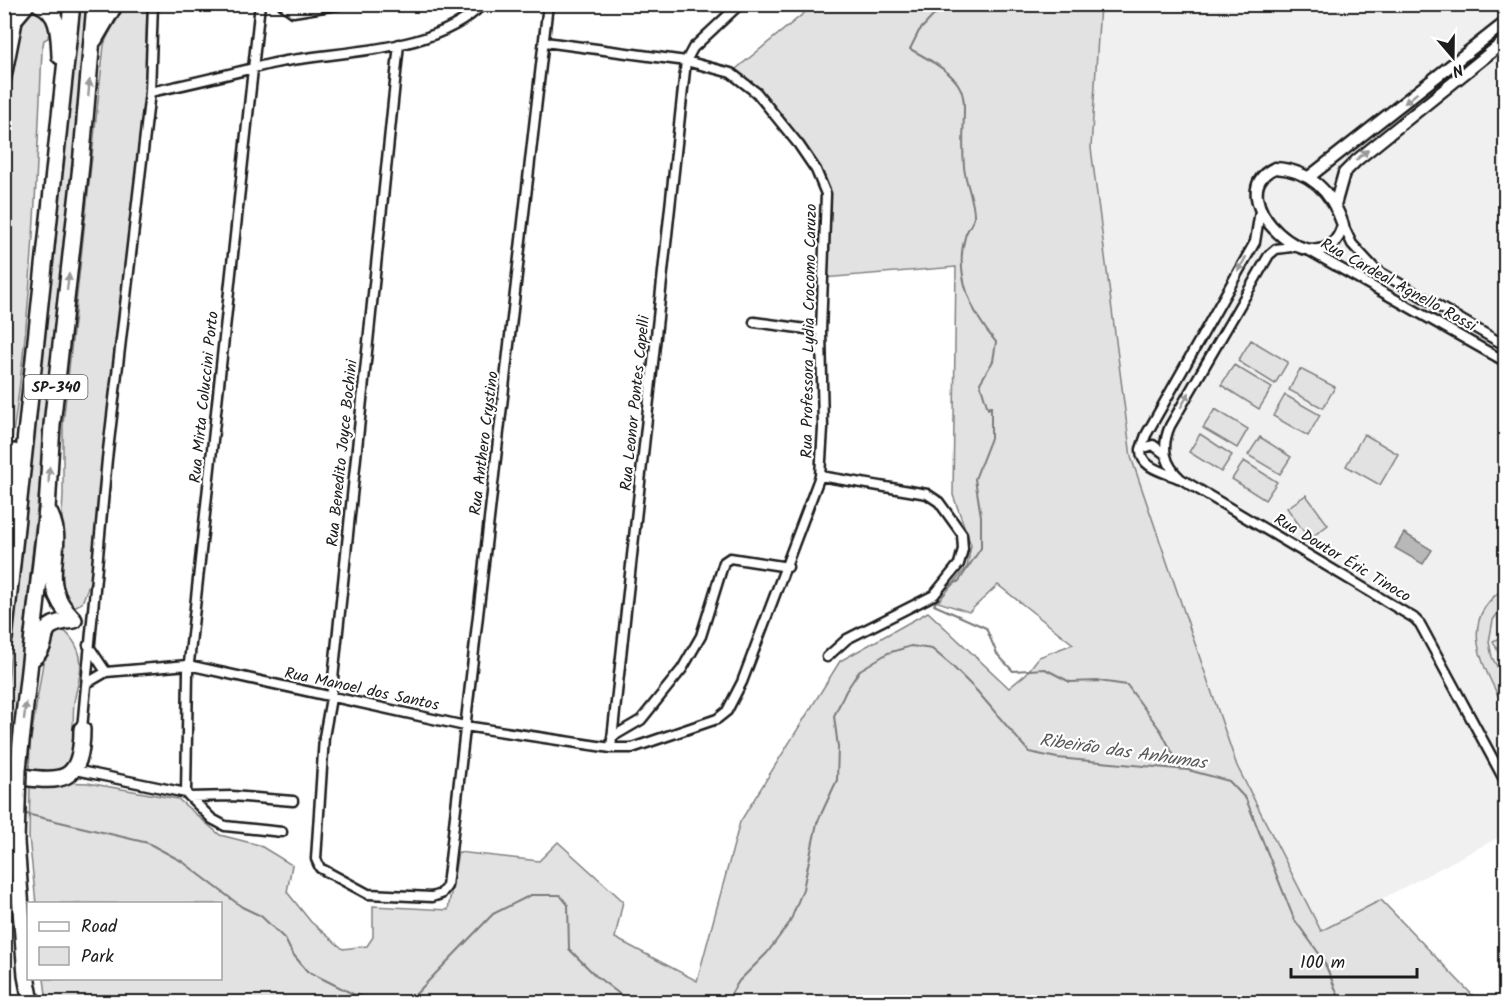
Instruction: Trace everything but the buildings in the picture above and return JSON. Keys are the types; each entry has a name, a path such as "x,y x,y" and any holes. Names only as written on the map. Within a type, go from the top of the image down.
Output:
{"highway":[{"path":"39,4 51,12 56,19 60,54 48,220"},
{"name":"SP-340","path":"4,639 72,4"},
{"name":"SP-340","path":"31,1002 26,976 11,772 30,659 47,509 52,425 93,42 95,4"},
{"path":"93,42 115,4"},
{"path":"4,502 34,346"},
{"path":"30,659 40,652 45,630 50,625 74,620 62,606 53,585 57,531 47,509"},
{"path":"11,772 55,779 69,775 75,770 82,750 82,729"}],"street":[{"path":"82,729 88,645 150,92 153,4"},
{"name":"Rua Mirta Coluccini Porto","path":"188,795 189,665 260,4"},
{"path":"282,4 293,12 343,4"},
{"path":"150,92 331,53 399,44 444,31 458,24 483,4"},
{"name":"Rua Anthero Crystino","path":"447,886 548,4"},
{"path":"545,42 686,61 693,48 740,4"},
{"path":"4,38 16,11"},
{"path":"4,85 16,11"},
{"path":"1310,177 1506,22"},
{"path":"1335,205 1344,173 1357,160 1506,40"},
{"name":"Rua Benedito Joyce Bochini","path":"399,44 331,698 324,737 316,864 360,890 376,896 432,897 441,894 447,886"},
{"name":"Rua Professora Lydia Crocomo Caruzo","path":"611,748 632,748 717,719 728,711 788,567 820,476 823,428 821,331 826,194 816,170 757,93 731,73 686,61"},
{"name":"Rua Leonor Pontes Capelli","path":"611,748 686,61"},
{"path":"1181,479 1144,462 1141,449 1146,435 1255,242 1260,210 1256,190 1265,172 1275,168 1287,169 1310,177 1335,205 1352,244 1375,269 1506,346"},
{"path":"1260,210 1275,231 1304,248"},
{"path":"1165,454 1164,444 1170,426 1269,255 1276,249 1304,248 1319,251 1327,248 1336,242 1343,225"},
{"name":"Rua Cardeal Agnello Rossi","path":"1304,248 1506,362"},
{"path":"754,322 821,331"},
{"path":"1141,449 1153,445 1165,454"},
{"name":"Rua Doutor Éric Tinoco","path":"1165,454 1174,472 1181,479 1414,618 1420,624 1506,783"},
{"path":"820,476 927,494 939,502 958,527 962,534 963,549 959,564 934,595 847,639 827,657"},
{"path":"612,737 641,720 682,669 701,636 724,562 730,558 788,567"},
{"path":"74,620 91,625"},
{"path":"88,645 106,672"},
{"name":"Rua Manoel dos Santos","path":"87,683 106,672 189,665 465,726 611,748"},
{"path":"75,770 188,795 292,801"},
{"path":"188,795 219,824 282,832"}],"shaded area":[{"path":"1100,5 1505,5 1505,834 1321,931 1237,766 1131,457 1091,148"},
{"path":"1404,533 1432,550 1423,564 1395,548"}],"green space":[{"path":"80,5 89,5 10,770 5,769 5,713 27,481"},
{"path":"124,5 147,5 145,97 91,579 82,603 74,607 69,606 58,585 63,496 63,424 104,45"},
{"path":"814,5 1100,5 1091,148 1131,457 1237,766 1321,931 1381,900 1479,1002 47,1002 44,980 222,980 222,902 36,902 29,837 30,781 88,783 178,799 220,835 259,845 292,865 287,892 311,922 343,949 367,946 373,937 373,906 448,910 458,852 539,861 558,842 623,901 615,938 697,981 740,822 840,661 928,612 1009,688 1026,674 1039,657 1073,644 998,585 969,612 938,602 967,567 971,545 953,495 956,267 823,278 826,194 816,170 731,73"},
{"path":"32,7 51,21 48,38 44,40 42,50 35,213 27,321 5,482 5,127 21,11"},
{"path":"1251,340 1288,362 1275,384 1238,361"},
{"path":"1234,365 1272,388 1259,409 1221,385"},
{"path":"1300,369 1335,387 1323,408 1289,390"},
{"path":"1285,395 1320,415 1308,436 1273,416"},
{"path":"1215,409 1248,429 1237,448 1203,428"},
{"path":"1200,434 1232,455 1221,472 1189,452"},
{"path":"1364,434 1398,454 1380,485 1346,466"},
{"path":"1260,437 1291,457 1280,474 1248,455"},
{"path":"1244,461 1277,482 1265,500 1232,479"},
{"path":"1306,495 1328,525 1309,539 1287,508"},
{"path":"1505,588 1505,603 1493,620 1489,642 1492,657 1505,682 1505,709 1483,662 1478,646 1477,630 1481,615 1490,601"},
{"path":"59,628 70,636 79,653 81,663 74,703 71,754 65,767 58,772 29,771 30,745 46,644 48,637"},
{"path":"1505,635 1505,666 1493,641"}],"waterway":[{"path":"935,4 937,12 919,31 910,49 934,62 949,74 963,96 964,167 974,216 966,234 962,265 967,293 973,307 996,342 993,361 980,383 988,409 991,406 991,438 975,479 981,516 981,548 959,581 944,589 934,605 986,628 997,654 1013,671 1045,669 1070,682 1099,681 1127,685 1161,731 1181,769"},
{"name":"Ribeirão das Anhumas","path":"726,1002 739,981 767,953 790,922 803,889 817,823 837,780 838,747 834,716 846,691 860,670 888,653 911,646 932,649 951,665 977,691 1029,752 1057,758 1188,770 1229,781 1246,799 1294,919 1323,959 1341,1002"},
{"name":"Ribeirão das Anhumas","path":"22,813 148,843 183,862 242,907 261,916 285,939 292,953 307,971 353,994 383,1002 402,1001 414,996 493,914 531,895 560,895 568,905 569,949 596,976 630,1002"}]}
